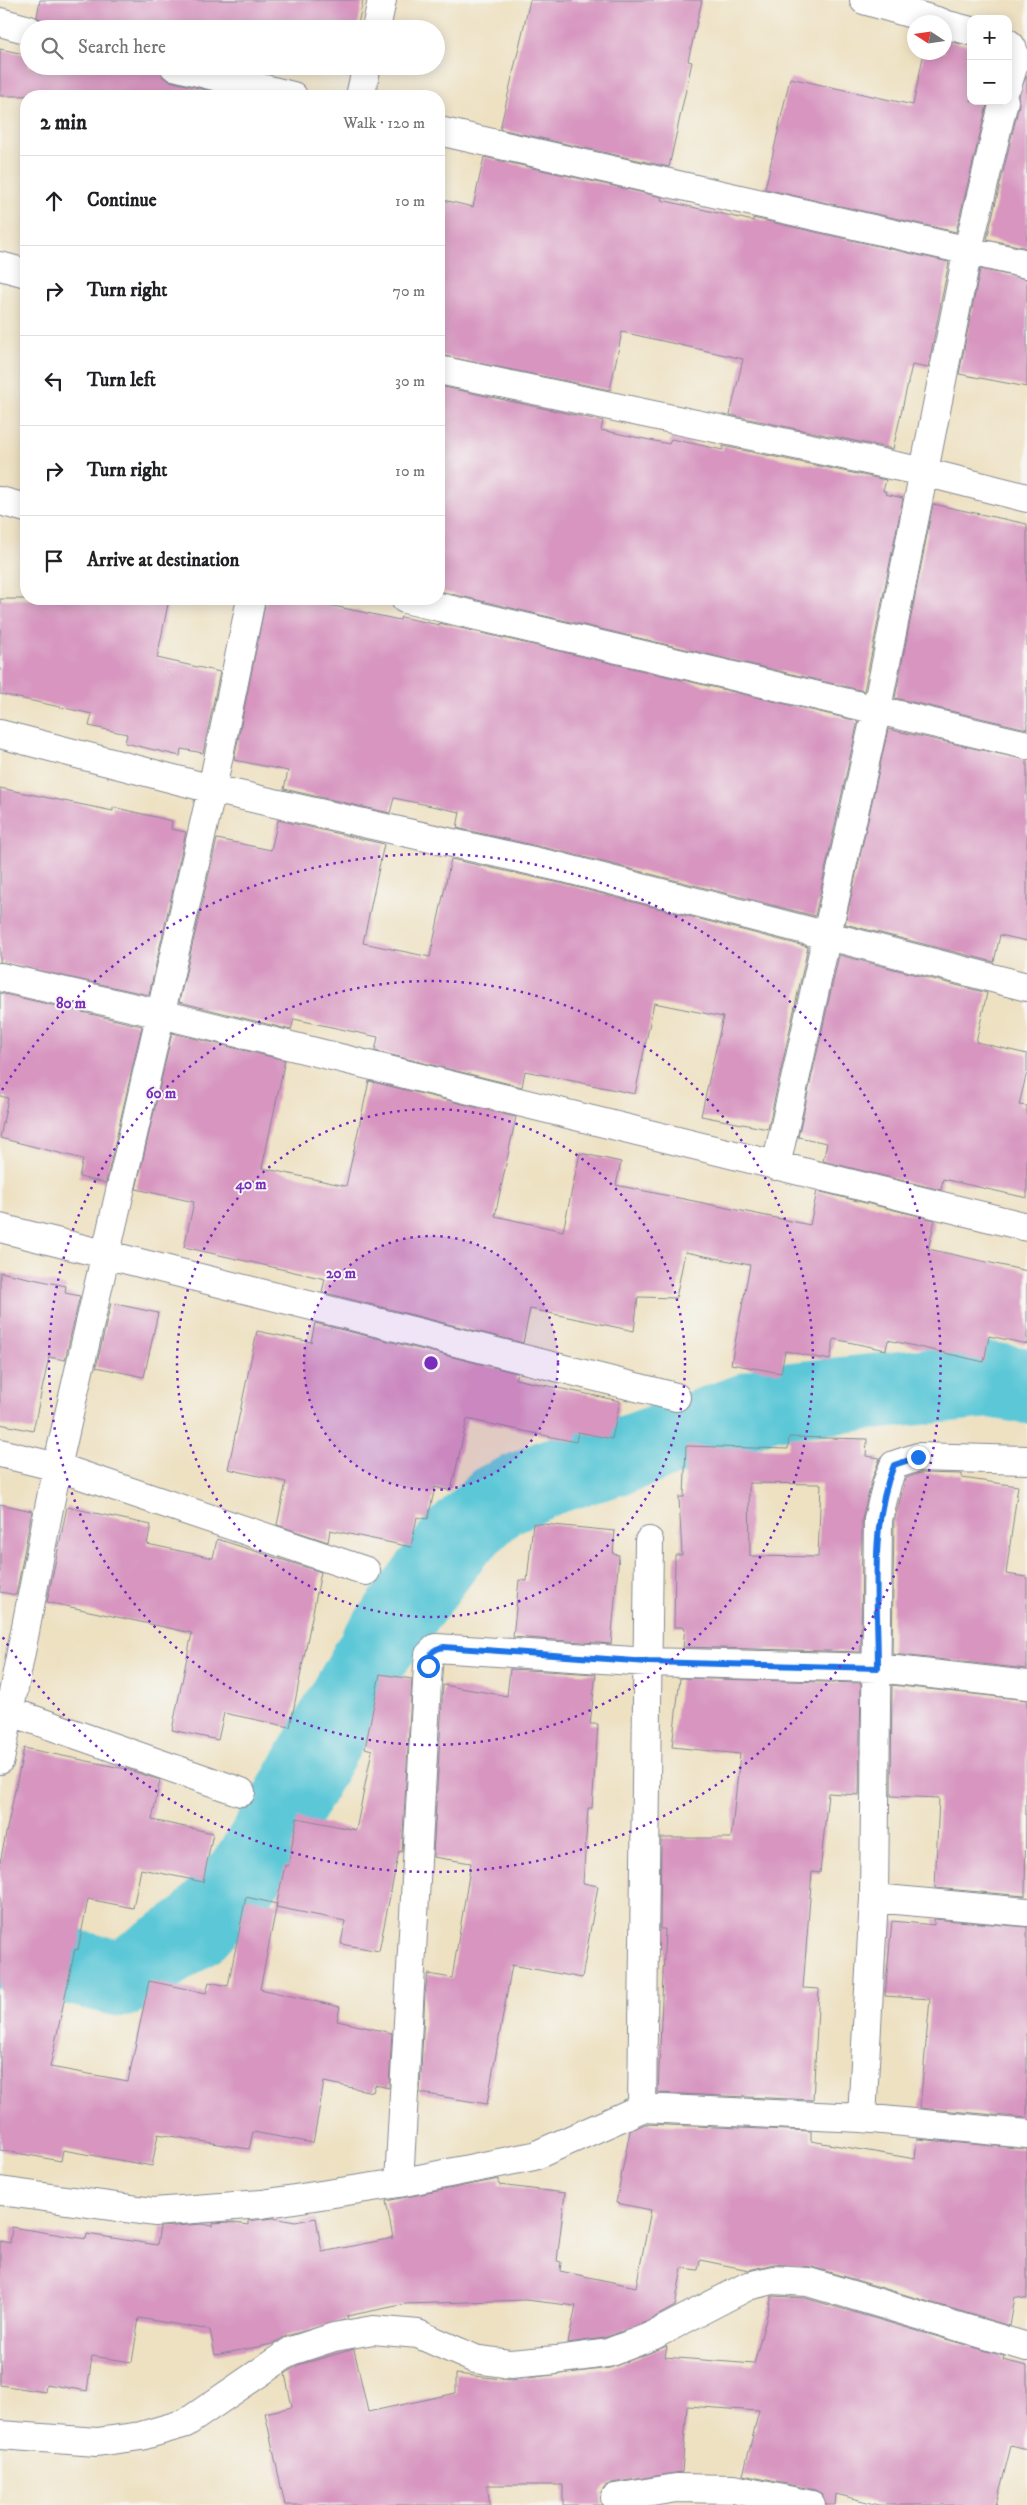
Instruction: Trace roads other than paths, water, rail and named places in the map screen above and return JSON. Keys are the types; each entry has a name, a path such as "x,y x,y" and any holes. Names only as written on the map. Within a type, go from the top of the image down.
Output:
{"street":[{"path":"378,20 382,0"},
{"path":"864,0 916,15"},
{"path":"0,22 20,28"},
{"path":"952,26 967,30"},
{"path":"1012,48 1015,57 1012,69"},
{"path":"210,75 269,90"},
{"path":"361,90 365,75"},
{"path":"776,1166 876,708 968,249 1003,105"},
{"path":"445,131 968,249 1027,264"},
{"path":"0,266 20,271"},
{"path":"445,371 924,472 1027,498"},
{"path":"0,501 20,506"},
{"path":"0,1760 6,1709 57,1466 107,1255 212,789 250,605"},
{"path":"431,605 1027,745"},
{"path":"0,734 212,789 564,868 828,934 1027,987"},
{"path":"0,977 161,1014 1027,1227"},
{"path":"0,1228 676,1397"},
{"path":"0,1453 57,1466 366,1571"},
{"path":"862,2118 874,1898 878,1668 878,1519 887,1483 894,1465 918,1457 1027,1460"},
{"path":"642,2108 648,1541"},
{"path":"398,2182 429,1655 436,1648 444,1647 648,1662 878,1668 1027,1685"},
{"path":"6,1709 241,1792"},
{"path":"874,1898 1027,1912"},
{"path":"0,2191 154,2212 262,2204 398,2182 534,2156 642,2108 862,2118 1027,2134"},
{"path":"0,2435 97,2442 141,2436 186,2423 291,2351 334,2338 373,2330 418,2334 475,2359 510,2364 608,2353 652,2336 748,2286 773,2280 808,2282 1027,2348"},
{"path":"615,2498 676,2488 734,2489 811,2505"}],"waterway":[{"path":"0,1950 122,1979 196,1930 245,1874 281,1817 376,1648 456,1540 498,1500 550,1477 624,1455 772,1402 990,1380 1027,1386"}]}
